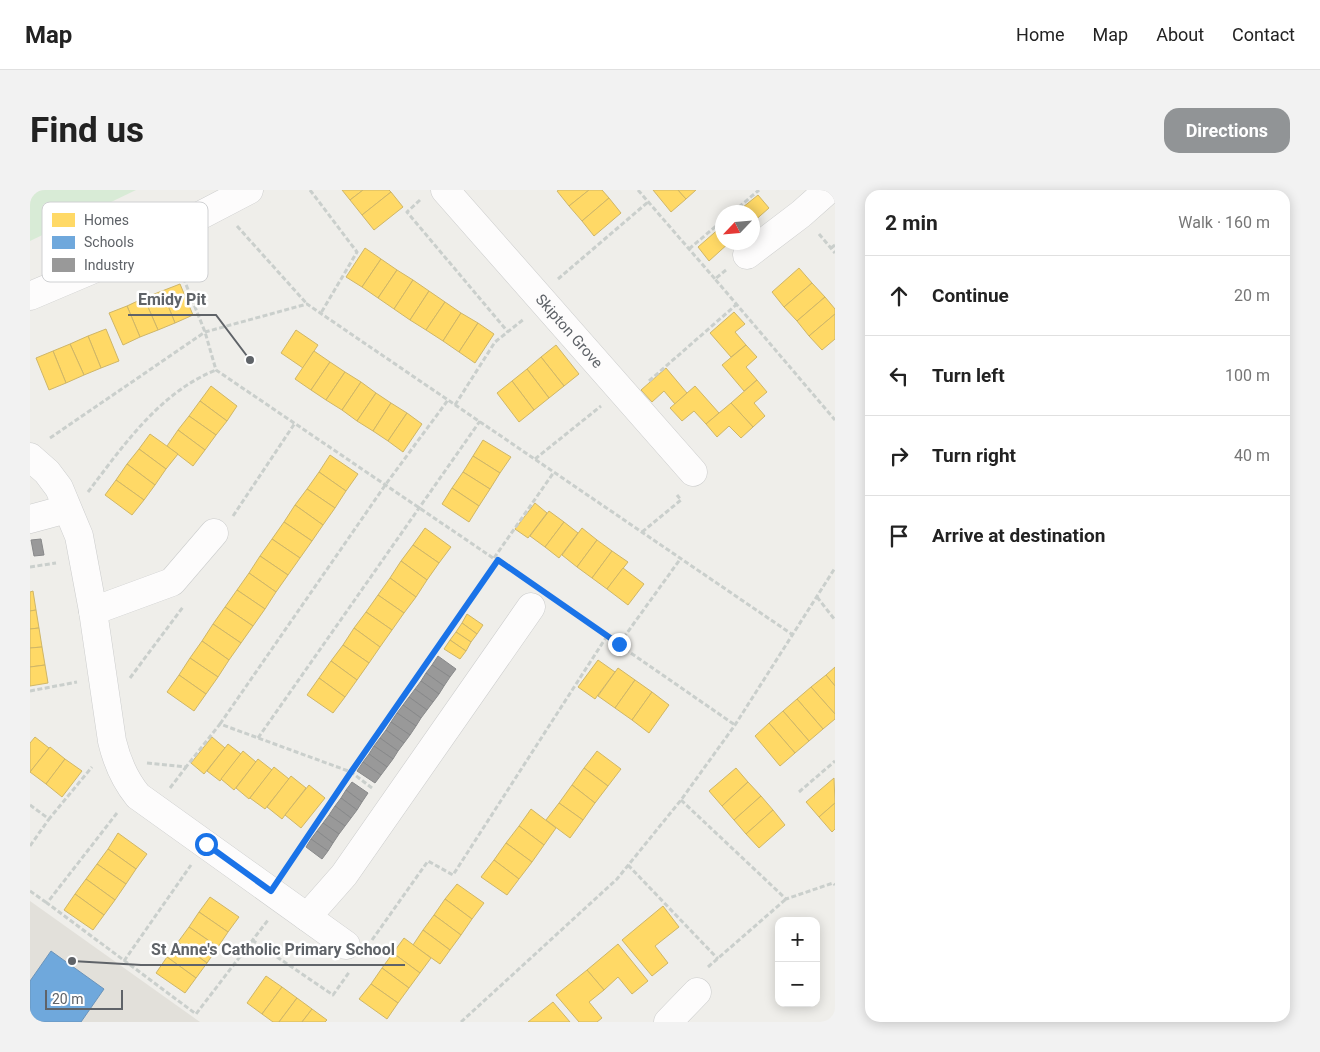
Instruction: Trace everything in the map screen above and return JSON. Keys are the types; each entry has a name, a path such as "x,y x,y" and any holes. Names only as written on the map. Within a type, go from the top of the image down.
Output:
{"street":[{"path":"208,211 249,190"},
{"path":"746,255 801,214 828,190"},
{"name":"Skipton Grove","path":"435,193 541,299 693,472"},
{"path":"30,296 63,282"},
{"path":"38,449 47,472 59,488 79,536 93,611 114,750 124,778 138,796 356,952"},
{"path":"30,519 67,509"},
{"path":"93,611 172,582 214,533"},
{"path":"308,917 344,875 538,597"},
{"path":"668,1022 697,992"}],"path":[{"path":"310,190 357,252 321,313"},
{"path":"638,190 835,420"},
{"path":"741,205 759,190"},
{"path":"435,193 407,212 508,332"},
{"path":"456,405 495,342 648,202"},
{"path":"218,206 307,304 793,635"},
{"path":"689,249 715,227"},
{"path":"831,248 835,245"},
{"path":"715,279 746,255"},
{"path":"185,282 205,332 216,370 496,559 538,597 607,636 735,724"},
{"path":"38,449 205,332 307,304"},
{"path":"67,509 83,499 124,444 143,423 170,398 198,377 216,370"},
{"path":"30,846 50,819 114,750 186,767 220,724 386,484 448,400"},
{"path":"258,738 480,421"},
{"path":"214,533 224,529 295,423"},
{"path":"30,891 196,1014 252,940 351,772 554,472"},
{"path":"642,532 681,500 676,494 698,477 693,472"},
{"path":"619,644 681,558"},
{"path":"461,1022 617,879 681,800 735,724 835,568"},
{"path":"816,597 835,620"},
{"path":"108,709 189,600"},
{"path":"252,940 333,995 356,952 428,861 453,875 607,636"},
{"path":"30,691 102,678"},
{"path":"220,724 351,772 394,804"},
{"path":"799,792 835,761"},
{"path":"47,903 134,792"},
{"path":"681,800 786,899"},
{"path":"30,805 50,819"},
{"path":"124,961 206,844"},
{"path":"628,865 718,959"},
{"path":"697,992 695,979 786,899 833,883 835,885"}],"shaded area":[{"path":"30,901 200,1022 30,1022"}],"green space":[{"path":"30,190 136,190 111,202 42,202 42,235 30,241"}],"building: Homes":[{"path":"342,190 363,190 350,200"},
{"path":"363,190 389,190 391,192 362,215 350,200"},
{"path":"589,190 569,206 557,191"},
{"path":"589,190 602,190 609,198 582,221 569,206"},
{"path":"653,190 678,190 686,199 671,212"},
{"path":"678,190 696,190 686,199"},
{"path":"391,192 403,207 374,230 362,215"},
{"path":"758,195 769,208 760,216 760,205 746,205"},
{"path":"609,198 621,213 594,236 582,221"},
{"path":"715,232 715,250 721,250 709,261 698,247"},
{"path":"365,248 381,259 362,287 346,277"},
{"path":"381,259 397,270 378,298 362,287"},
{"path":"799,268 812,283 784,307 772,292"},
{"path":"397,270 413,280 394,309 378,298"},
{"path":"413,280 429,291 410,320 394,309"},
{"path":"812,283 825,297 797,321 784,307"},
{"path":"180,284 193,315 175,323 162,291"},
{"path":"162,291 175,323 158,330 144,298"},
{"path":"429,291 445,302 426,330 410,320"},
{"path":"825,297 835,309 835,314 809,336 797,321"},
{"path":"144,298 158,330 140,337 127,306"},
{"path":"445,302 461,313 443,341 426,330"},
{"path":"127,306 140,337 123,345 109,313"},
{"path":"734,312 745,324 735,332 746,345 731,357 710,333"},
{"path":"461,313 478,323 459,352 443,341"},
{"path":"835,314 835,339 822,350 809,336"},
{"path":"478,323 494,334 475,363 459,352"},
{"path":"106,329 119,361 101,368 88,336"},
{"path":"296,330 318,345 303,368 281,353"},
{"path":"88,336 101,368 84,375 70,344"},
{"path":"70,344 84,375 66,383 53,351"},
{"path":"556,345 579,374 564,386 541,357"},
{"path":"746,345 757,357 746,367 757,380 744,391 722,365"},
{"path":"53,351 66,383 49,390 36,358"},
{"path":"314,351 330,362 311,390 295,379"},
{"path":"541,357 564,386 549,398 527,369"},
{"path":"330,362 345,372 326,400 311,390"},
{"path":"666,368 687,393 675,404 664,391 652,402 641,390"},
{"path":"527,369 549,398 534,410 512,381"},
{"path":"345,372 361,382 342,410 326,400"},
{"path":"757,380 767,392 754,403 765,416 753,427 731,403"},
{"path":"512,381 534,410 519,422 497,393"},
{"path":"361,382 376,393 357,421 342,410"},
{"path":"211,386 237,406 227,421 200,401"},
{"path":"695,386 719,413 706,424 694,411 682,421 670,408"},
{"path":"376,393 391,403 373,431 357,421"},
{"path":"200,401 227,421 216,435 189,416"},
{"path":"391,403 407,413 388,441 373,431"},
{"path":"731,403 753,427 741,438 729,426 717,437 706,424"},
{"path":"407,413 422,424 403,452 388,441"},
{"path":"189,416 216,435 205,450 178,430"},
{"path":"178,430 205,450 193,466 167,446"},
{"path":"150,434 178,454 166,469 139,449"},
{"path":"483,440 511,457 500,473 473,456"},
{"path":"139,449 166,469 155,485 127,464"},
{"path":"330,455 358,474 346,491 319,472"},
{"path":"473,456 500,473 490,489 463,472"},
{"path":"127,464 155,485 144,500 116,480"},
{"path":"319,472 346,491 335,508 307,489"},
{"path":"463,472 490,489 479,506 452,488"},
{"path":"116,480 144,500 132,515 105,495"},
{"path":"452,488 479,506 469,522 442,504"},
{"path":"307,489 335,508 323,525 295,505"},
{"path":"535,503 547,513 528,538 515,529"},
{"path":"295,505 323,525 312,541 284,522"},
{"path":"549,511 564,522 545,547 530,536"},
{"path":"284,522 312,541 300,558 272,539"},
{"path":"564,522 578,533 559,558 545,547"},
{"path":"425,528 451,547 439,563 413,545"},
{"path":"582,528 597,540 577,567 562,555"},
{"path":"272,539 300,558 288,575 260,556"},
{"path":"597,540 612,551 592,578 577,567"},
{"path":"413,545 439,563 427,580 401,561"},
{"path":"612,551 628,562 607,589 592,578"},
{"path":"260,556 288,575 276,592 249,573"},
{"path":"401,561 427,580 416,597 390,578"},
{"path":"623,568 644,584 628,605 607,589"},
{"path":"249,573 276,592 265,609 237,590"},
{"path":"390,578 416,597 404,613 378,595"},
{"path":"237,590 265,609 253,626 225,607"},
{"path":"33,591 36,610 30,611 30,592"},
{"path":"378,595 404,613 392,630 366,612"},
{"path":"225,607 253,626 241,643 213,624"},
{"path":"36,610 39,628 30,629 30,611"},
{"path":"366,612 392,630 380,647 354,628"},
{"path":"467,614 483,625 477,634 462,623"},
{"path":"462,623 477,634 471,642 456,632"},
{"path":"213,624 241,643 229,660 202,641"},
{"path":"39,628 42,647 30,648 30,629"},
{"path":"354,628 380,647 369,663 343,645"},
{"path":"456,632 471,642 466,651 450,640"},
{"path":"450,640 466,651 460,659 444,649"},
{"path":"202,641 229,660 218,677 190,658"},
{"path":"343,645 369,663 357,680 331,661"},
{"path":"42,647 45,665 30,667 30,648"},
{"path":"190,658 218,677 206,694 179,675"},
{"path":"598,660 615,672 595,699 578,687"},
{"path":"331,661 357,680 345,697 319,678"},
{"path":"45,665 48,683 30,686 30,667"},
{"path":"835,667 835,686 826,675"},
{"path":"618,668 635,680 615,708 598,696"},
{"path":"179,675 206,694 194,711 167,692"},
{"path":"826,675 835,686 835,714 811,687"},
{"path":"319,678 345,697 333,713 307,695"},
{"path":"635,680 652,692 632,720 615,708"},
{"path":"811,687 835,714 835,719 823,729 797,699"},
{"path":"652,692 669,705 649,733 632,720"},
{"path":"797,699 823,729 809,741 783,711"},
{"path":"783,711 809,741 795,753 769,723"},
{"path":"769,723 795,753 780,766 755,736"},
{"path":"35,737 49,748 30,772 30,743"},
{"path":"212,737 225,748 204,774 191,763"},
{"path":"228,744 241,754 220,781 207,771"},
{"path":"50,747 65,759 46,784 30,772"},
{"path":"243,751 256,762 234,790 221,779"},
{"path":"597,751 621,769 608,786 584,768"},
{"path":"65,759 82,771 62,797 46,784"},
{"path":"258,759 272,770 249,799 236,788"},
{"path":"274,767 289,779 265,809 250,798"},
{"path":"584,768 608,786 595,803 572,785"},
{"path":"736,768 748,782 722,806 709,791"},
{"path":"291,776 306,788 282,819 267,807"},
{"path":"834,778 835,803 819,817 806,802"},
{"path":"748,782 761,796 734,820 722,806"},
{"path":"309,785 325,798 301,828 285,815"},
{"path":"572,785 595,803 583,820 559,803"},
{"path":"761,796 773,810 746,834 734,820"},
{"path":"559,803 583,820 570,838 546,820"},
{"path":"835,803 835,829 832,832 819,817"},
{"path":"531,809 556,828 544,845 519,826"},
{"path":"773,810 785,825 759,848 746,834"},
{"path":"519,826 544,845 532,862 506,843"},
{"path":"118,833 147,854 136,869 108,849"},
{"path":"506,843 532,862 519,879 494,860"},
{"path":"108,849 136,869 126,884 97,864"},
{"path":"494,860 519,879 507,895 481,877"},
{"path":"97,864 126,884 115,900 86,879"},
{"path":"86,879 115,900 104,915 75,894"},
{"path":"457,884 484,903 472,919 445,899"},
{"path":"75,894 104,915 93,930 64,910"},
{"path":"210,897 239,917 228,932 199,912"},
{"path":"445,899 472,919 461,935 434,915"},
{"path":"663,906 679,927 655,946 668,963 652,976 622,940"},
{"path":"199,912 228,932 218,947 189,927"},
{"path":"434,915 461,935 450,950 423,930"},
{"path":"189,927 218,947 207,963 178,942"},
{"path":"423,930 450,950 440,964 413,945"},
{"path":"404,938 431,958 420,973 393,953"},
{"path":"178,942 207,963 196,978 167,957"},
{"path":"618,944 648,981 632,994 618,977 604,990 587,970"},
{"path":"393,953 420,973 409,988 382,968"},
{"path":"167,957 196,978 185,993 156,973"},
{"path":"382,968 409,988 398,1003 371,984"},
{"path":"587,970 604,990 589,1002 602,1018 597,1022 579,1022 556,995"},
{"path":"266,976 282,987 262,1014 247,1003"},
{"path":"371,984 398,1003 387,1019 359,999"},
{"path":"282,987 297,998 279,1022 273,1022 262,1014"},
{"path":"297,998 312,1009 302,1022 279,1022"},
{"path":"553,1002 570,1022 528,1022"},
{"path":"312,1009 327,1020 325,1022 302,1022"}],"building: Schools":[{"path":"51,951 104,989 81,1022 30,1022 30,981"}],"building: Industry":[{"path":"41,539 44,555 34,556 31,540"},
{"path":"438,656 456,669 450,677 432,665"},
{"path":"432,665 450,677 444,686 426,673"},
{"path":"426,673 444,686 439,694 421,681"},
{"path":"421,681 439,694 433,702 415,689"},
{"path":"415,689 433,702 427,710 409,697"},
{"path":"409,697 427,710 421,718 403,705"},
{"path":"403,705 421,718 416,726 397,713"},
{"path":"397,713 416,726 410,735 391,722"},
{"path":"391,722 410,735 404,743 386,730"},
{"path":"386,730 404,743 398,751 380,738"},
{"path":"380,738 398,751 393,759 374,746"},
{"path":"374,746 393,759 387,767 369,754"},
{"path":"369,754 387,767 381,775 363,762"},
{"path":"363,762 381,775 375,783 357,771"},
{"path":"352,782 368,793 362,802 346,790"},
{"path":"346,790 362,802 357,810 341,798"},
{"path":"341,798 357,810 351,818 335,806"},
{"path":"335,806 351,818 345,826 329,815"},
{"path":"329,815 345,826 339,834 323,823"},
{"path":"323,823 339,834 333,843 317,831"},
{"path":"317,831 333,843 328,851 311,839"},
{"path":"311,839 328,851 322,859 306,847"}],"place":[{"name":"Emidy Pit","path":"250,360"},
{"name":"St Anne's Catholic Primary School","path":"72,961"}],"route":[{"path":"206,844 271,891 498,560 619,644"}]}
